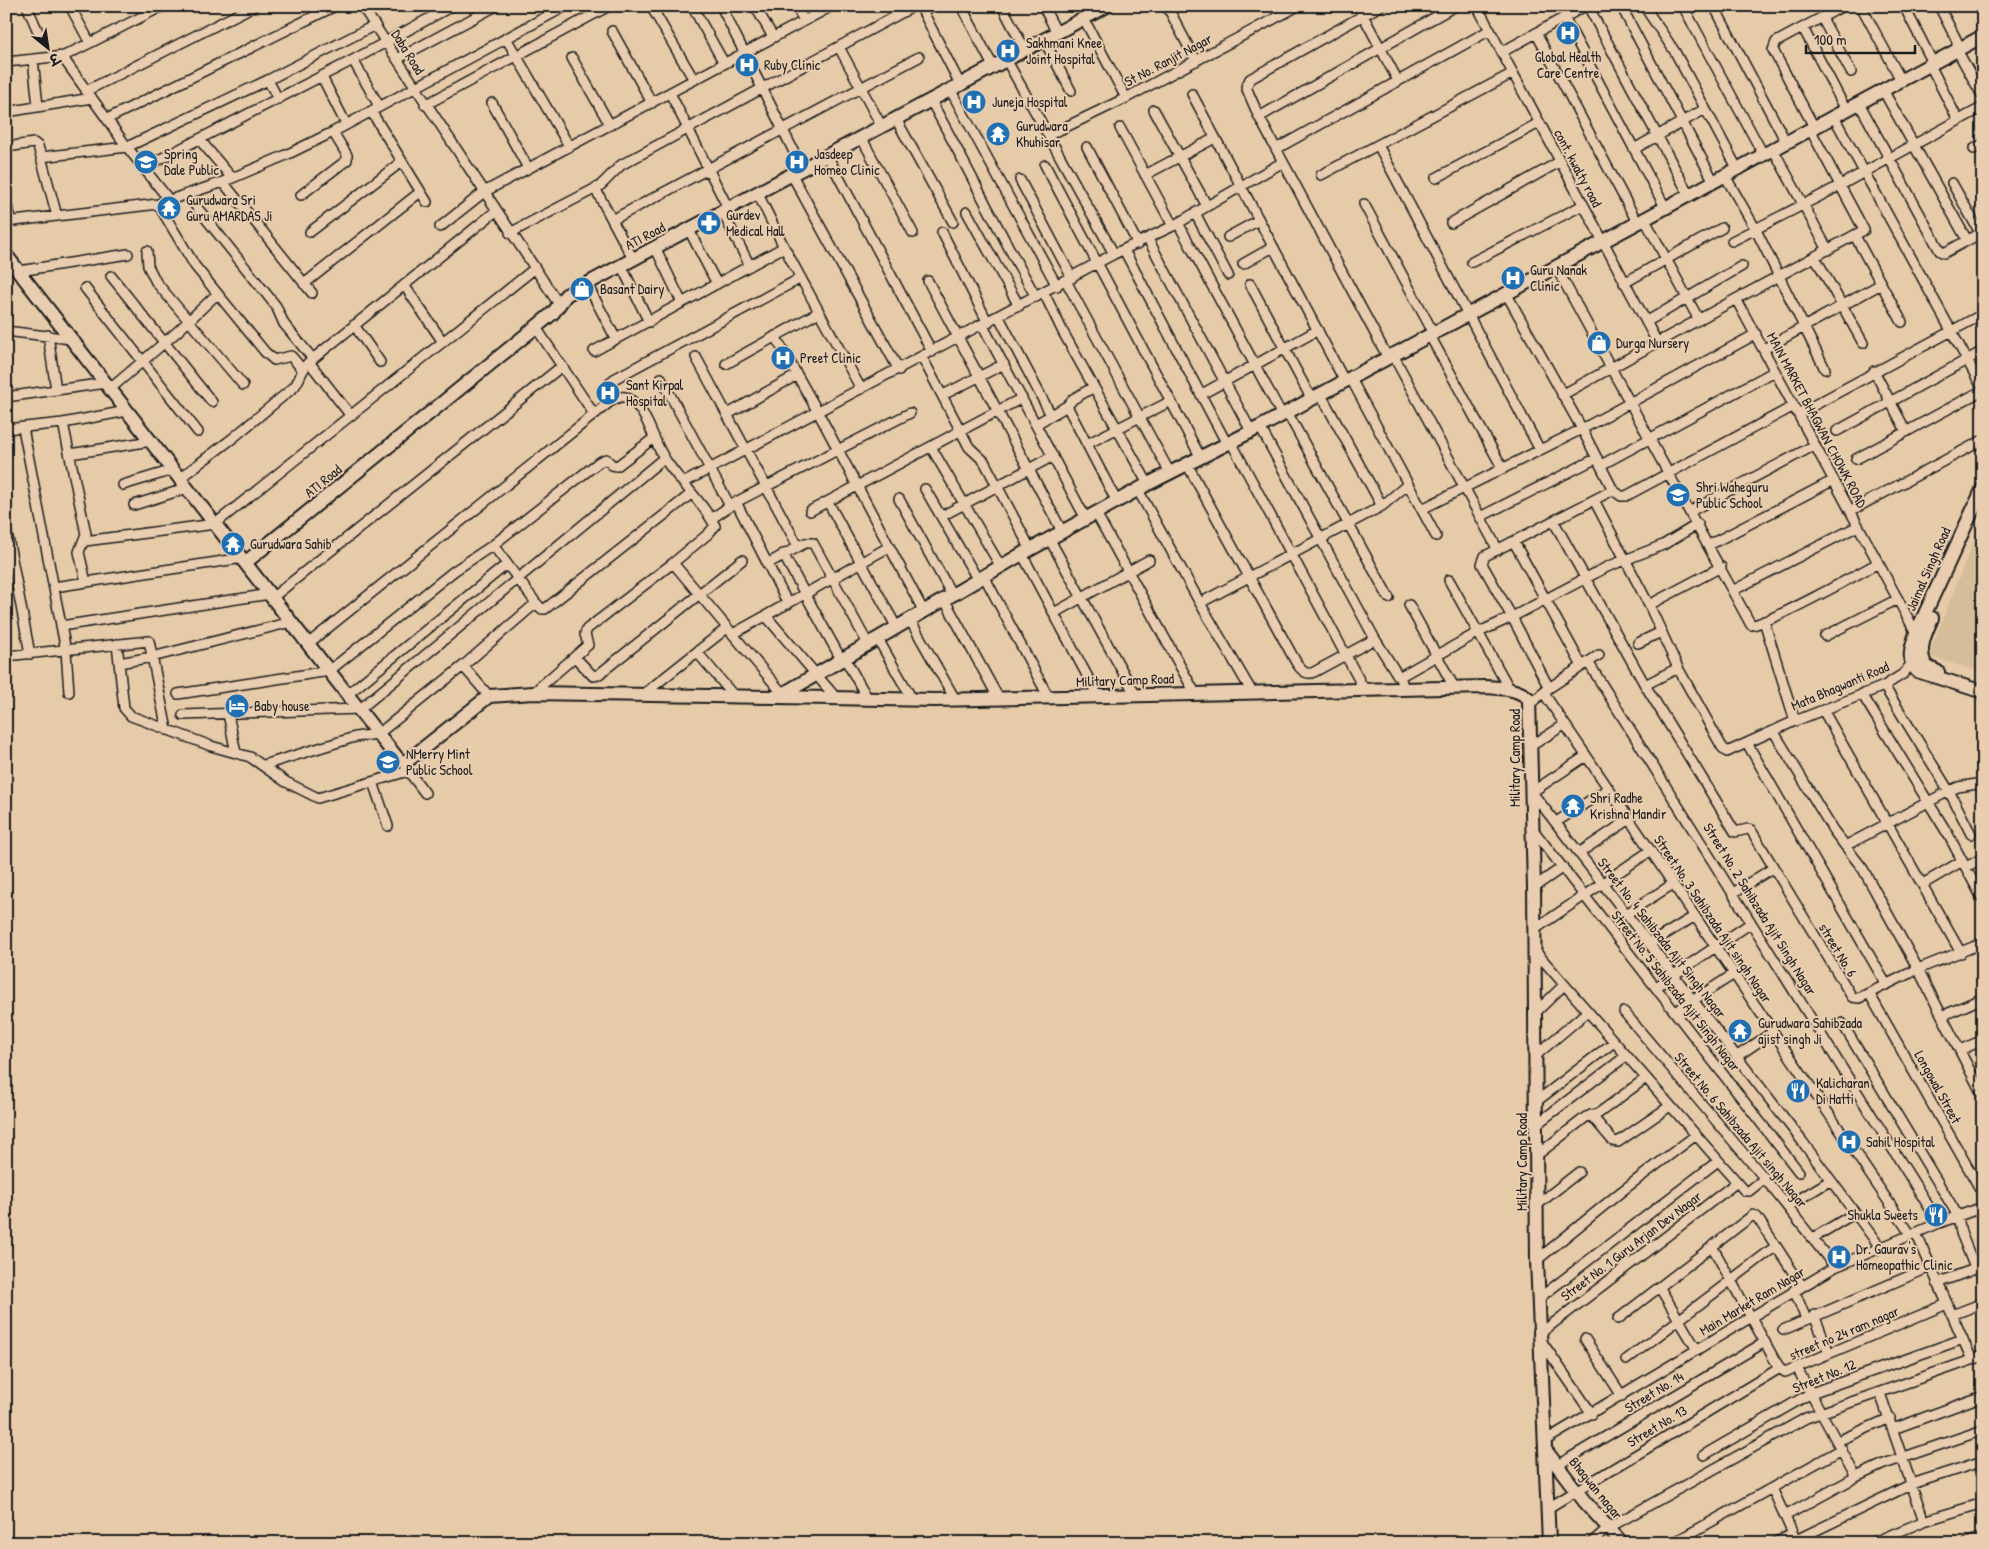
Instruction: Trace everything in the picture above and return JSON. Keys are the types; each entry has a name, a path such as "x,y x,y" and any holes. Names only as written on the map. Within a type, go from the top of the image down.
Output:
{"street":[{"path":"28,6 39,34"},
{"path":"70,6 90,43"},
{"path":"6,62 64,56 163,6"},
{"path":"6,112 89,94 254,6"},
{"path":"107,120 335,6"},
{"path":"143,168 322,77 452,6"},
{"path":"397,59 496,6"},
{"path":"6,202 8,222 158,204 187,196 223,182 333,132 566,6"},
{"path":"425,105 609,6"},
{"path":"692,6 724,63"},
{"path":"721,6 782,129 797,172 899,370"},
{"path":"755,6 773,37"},
{"path":"796,6 804,21"},
{"path":"440,227 484,192 832,6"},
{"path":"510,233 595,188 621,165 914,6"},
{"path":"920,6 956,88 1057,286"},
{"path":"961,6 994,68"},
{"path":"1002,6 1025,50"},
{"path":"1043,6 1057,33"},
{"name":"ATI Road","path":"245,560 553,313 558,303 566,295 655,246 726,211 827,155 1007,61 1057,33 1087,13 1107,6"},
{"path":"1167,6 1196,61"},
{"name":"St No. Ranjit Nagar","path":"1049,135 1126,98 1298,6"},
{"path":"1358,6 1398,81"},
{"path":"1380,6 1250,78 1246,84 1246,90 1259,117 1498,550 1614,490"},
{"path":"1259,117 1455,6"},
{"name":"cont. kwalty road","path":"1477,6 1657,342"},
{"path":"1502,52 1587,6 1688,194"},
{"path":"1622,6 1681,122 1755,228 1826,369"},
{"path":"1644,6 1662,31 1737,168"},
{"path":"1684,6 1768,151 1804,205 1828,250"},
{"path":"1714,6 1786,142"},
{"path":"1562,394 1855,236 1864,229 1773,50 1776,42 1843,6"},
{"path":"1861,6 1901,80"},
{"path":"1904,6 1958,120"},
{"path":"1939,6 1957,41 1958,50 1983,97"},
{"path":"1978,6 1983,15"},
{"name":"Daba Road","path":"365,7 425,105 558,303"},
{"path":"652,8 694,80"},
{"path":"1087,13 1126,98"},
{"path":"1564,18 1665,207"},
{"path":"1822,18 1851,72"},
{"path":"41,157 127,147 268,80 375,25"},
{"path":"1803,28 1846,110"},
{"path":"1276,149 1490,30"},
{"path":"612,31 652,103"},
{"path":"1536,33 1641,220 1666,260 1698,320"},
{"path":"673,563 730,631 779,696 981,578 1143,487 1229,443 1983,36"},
{"path":"506,38 569,146"},
{"path":"1044,40 1071,91"},
{"path":"839,47 882,127"},
{"path":"64,56 71,72 170,201"},
{"path":"612,220 919,57"},
{"path":"572,58 610,125"},
{"path":"33,59 38,106"},
{"path":"354,60 379,106"},
{"path":"1007,61 1114,254"},
{"path":"1321,175 1513,73"},
{"path":"322,77 346,124"},
{"path":"268,80 278,99"},
{"path":"1883,90 1967,240"},
{"path":"670,93 708,169 750,266"},
{"path":"1192,94 1318,330 1436,536"},
{"path":"931,101 975,181 996,226 1063,332 1118,428 1143,487 1200,603 1252,692"},
{"path":"492,103 528,168"},
{"path":"1859,103 1940,251 1944,252 1982,234 1952,183"},
{"path":"1732,241 1804,205 1912,144 1983,107"},
{"path":"1634,150 1705,109"},
{"path":"1154,110 1207,206"},
{"path":"371,112 400,163 427,202"},
{"path":"1834,116 1983,389 1856,459"},
{"path":"896,119 953,222"},
{"path":"1436,178 1539,123"},
{"path":"1120,128 1389,598"},
{"path":"301,196 347,160 347,155 333,132"},
{"path":"861,137 912,233"},
{"path":"1145,174 1215,138"},
{"path":"199,139 232,178"},
{"path":"6,147 34,143 38,146 58,216"},
{"path":"1974,149 1983,144"},
{"path":"1378,145 1540,450"},
{"path":"1087,147 1138,244"},
{"path":"827,155 932,352"},
{"path":"683,483 986,324 1114,254 1175,225 1283,162"},
{"path":"1451,223 1559,162"},
{"path":"310,232 400,163"},
{"path":"1045,165 1201,458"},
{"path":"1020,180 1170,473"},
{"path":"223,182 312,293"},
{"path":"595,188 612,220 649,322"},
{"path":"304,284 419,193"},
{"path":"758,194 784,248 861,389"},
{"path":"187,196 276,306 287,328 351,416"},
{"path":"158,204 195,266 270,358 278,359 284,356 291,356 302,369"},
{"path":"1364,204 1503,469"},
{"path":"1472,262 1583,206"},
{"path":"134,505 180,479 294,388 300,378 302,369 311,360 496,211"},
{"path":"967,212 1019,306"},
{"path":"1195,213 1228,275"},
{"path":"1228,237 1259,220"},
{"path":"1624,283 1722,228"},
{"path":"689,230 717,284"},
{"path":"942,232 1004,364 1053,456 1128,572 1195,693"},
{"path":"1855,236 1902,322"},
{"path":"1148,239 1225,381 1320,539 1375,639 1401,681 1437,655 1477,633 1624,559 1652,550 1698,524"},
{"path":"655,246 682,304"},
{"path":"1243,264 1273,247"},
{"path":"594,351 784,248"},
{"path":"1124,250 1292,554 1364,689"},
{"path":"147,251 148,266 153,277 243,385"},
{"path":"19,271 128,254"},
{"path":"6,255 245,560 424,793"},
{"path":"1816,257 1862,343"},
{"path":"1646,322 1742,266"},
{"path":"1556,267 1721,566 1751,625 1764,621 1878,564"},
{"path":"85,541 215,524 534,268"},
{"path":"111,276 212,402"},
{"path":"611,401 607,387 614,379 802,278"},
{"path":"928,281 1063,533"},
{"path":"588,284 616,339"},
{"path":"1250,284 1285,348 1382,506"},
{"path":"1764,349 1881,284"},
{"path":"404,285 442,342"},
{"path":"85,288 198,432"},
{"path":"1506,293 1614,490 1621,496 1626,496 1668,472 1874,371 1983,314"},
{"path":"6,397 56,390 108,386 142,362 217,294"},
{"name":"MAIN MARKET BHAGWAN CHOWK ROAD","path":"1736,299 1916,633"},
{"path":"726,364 819,312"},
{"path":"999,317 1051,415"},
{"path":"354,325 380,362"},
{"path":"535,326 594,414"},
{"path":"1202,394 1318,330"},
{"path":"6,332 48,335 71,339"},
{"path":"1422,509 1582,429 1756,334"},
{"path":"48,335 56,390"},
{"path":"775,336 818,412 924,612"},
{"path":"1837,431 1983,351"},
{"path":"696,357 748,450 798,546"},
{"path":"922,357 972,450 984,460 997,485 1054,612 1098,696"},
{"path":"943,395 1004,364"},
{"path":"61,626 271,595 562,366"},
{"path":"1480,517 1650,439 1775,371"},
{"path":"1874,371 1906,431"},
{"path":"728,414 797,375"},
{"path":"661,378 710,469 733,504 788,604"},
{"path":"1036,424 1094,387"},
{"path":"309,643 594,414 611,401 620,397 626,397 647,421 664,458 714,526 713,529 673,563 587,630 585,634 589,644 533,693"},
{"path":"810,511 962,432 1022,398"},
{"path":"1087,444 1171,402"},
{"path":"1067,406 1118,502"},
{"path":"6,429 62,423 127,411"},
{"path":"710,519 733,504 910,413"},
{"path":"62,423 70,454 85,541 79,552 86,582"},
{"path":"23,428 66,650 69,692"},
{"path":"178,694 330,671 460,566 493,545 599,462 606,459 612,465 617,466 654,438"},
{"path":"1850,511 1983,440"},
{"path":"70,454 151,441"},
{"path":"1691,511 1815,445"},
{"path":"931,447 1001,567"},
{"path":"942,516 1053,456"},
{"path":"183,715 360,709 664,458"},
{"path":"1187,464 1249,578 1304,672 1311,674 1375,639"},
{"path":"123,484 180,479"},
{"path":"1709,545 1834,480"},
{"path":"1200,603 1382,506 1407,485"},
{"name":"Jaimal Singh Road","path":"1911,664 1910,657 1916,633 1983,488"},
{"path":"925,489 981,578 1050,698"},
{"path":"493,545 542,609 549,607 691,494"},
{"path":"898,499 999,698"},
{"path":"1554,522 1645,685 1678,668 1649,605 1594,500"},
{"path":"828,502 897,628"},
{"path":"1983,506 1940,595 1922,644 1922,659 1932,670 1983,685"},
{"path":"1734,590 1858,526"},
{"path":"6,527 30,654"},
{"path":"1050,540 1135,694"},
{"path":"767,564 808,541 813,543 873,642 912,699"},
{"name":"Street No. 2 Sahibzada Ajit Singh Nagar","path":"1514,542 1545,599 1585,664 1733,893 1939,1223"},
{"path":"645,693 697,652 730,631 766,616 889,548"},
{"name":"Street No. 3 Sahibzada Ajit singh Nagar","path":"1498,550 1486,556 1482,564 1512,617 1564,725 1630,819 1773,1032 1914,1234 1972,1360"},
{"path":"783,554 805,595 868,699"},
{"path":"54,586 245,560"},
{"path":"575,657 593,676 596,676 742,560"},
{"path":"1054,612 1149,560"},
{"path":"348,694 507,564"},
{"path":"1649,605 1721,566"},
{"path":"1449,580 1510,690"},
{"path":"1825,636 1898,599"},
{"path":"264,765 355,737 378,734 463,666 536,603"},
{"path":"1409,605 1454,687"},
{"path":"766,616 837,699"},
{"path":"910,620 955,699"},
{"path":"1764,621 1795,721"},
{"path":"119,663 152,657 292,622"},
{"path":"1638,643 1661,632"},
{"path":"6,656 147,641 150,644 167,730"},
{"path":"117,644 124,708 127,714 167,730 250,757 286,782 318,798 374,782 405,766 411,759 489,696 463,666"},
{"path":"697,652 734,696"},
{"path":"1530,703 1546,690 1599,655"},
{"path":"1911,664 1917,671 1983,692"},
{"name":"Mata Bhagwanti Road","path":"1678,668 1722,747 1727,752 1733,751 1795,721 1884,686 1903,674 1911,664"},
{"name":"street No. 6","path":"1645,685 1733,831 1738,833 1749,829 1852,997 1859,998 1869,993"},
{"path":"1884,686 1949,791 1971,834"},
{"name":"Military Camp Road","path":"489,696 533,693 590,695 645,693 837,699 955,699 1454,687 1485,687 1510,690 1526,696 1530,703 1531,827 1534,886 1538,1300 1542,1337 1547,1446 1549,1543"},
{"path":"1862,694 1964,864 1983,900"},
{"path":"1823,710 1961,952"},
{"path":"228,714 236,753"},
{"path":"1530,746 1564,725"},
{"path":"1774,732 1845,846 1862,869 1918,969 1981,1089"},
{"path":"1747,743 1886,984"},
{"path":"1531,791 1586,756"},
{"path":"374,782 388,826"},
{"path":"1845,846 1928,804 1949,791 1958,787 1983,783"},
{"path":"1556,822 1608,789"},
{"name":"Street No. 4 Sahibzada Ajit Singh Nagar","path":"1531,791 1831,1180 1880,1247"},
{"path":"1579,853 1630,819"},
{"name":"Street No. 5 Sahibzada Ajit Singh Nagar","path":"1531,827 1799,1172"},
{"path":"1534,928 1650,851"},
{"path":"1923,884 1964,864 1983,858"},
{"path":"1534,886 1563,866"},
{"path":"1733,893 1773,868"},
{"path":"1626,914 1673,884"},
{"path":"1649,944 1696,916"},
{"path":"1656,988 1751,923"},
{"path":"1869,993 1918,969 1983,943"},
{"path":"1535,951 1737,1182 1748,1192 1765,1178"},
{"path":"1675,1012 1734,974"},
{"path":"1536,1013 1564,985"},
{"name":"Longowal Street","path":"1869,993 1983,1194"},
{"path":"1942,1016 1983,998"},
{"path":"1535,1056 1587,1012"},
{"name":"Street No. 6 Sahibzada Ajit singh Nagar","path":"1624,1012 1765,1178 1835,1267"},
{"path":"1842,1023 1958,1216 1961,1232 1979,1267 1937,1283"},
{"path":"1736,1057 1773,1032"},
{"path":"1960,1050 1983,1040"},
{"path":"1536,1100 1614,1042"},
{"path":"1537,1124 1626,1056"},
{"path":"1537,1155 1586,1117 1603,1110 1646,1078"},
{"path":"1591,1116 1613,1141 1618,1142 1670,1106"},
{"path":"1537,1260 1622,1191 1696,1135"},
{"path":"1538,1300 1718,1161"},
{"path":"1537,1205 1579,1172"},
{"path":"1788,1206 1831,1180"},
{"name":"Street No. 1 Guru Arjan Dev Nagar","path":"1542,1337 1737,1182"},
{"name":"Main Market Ram Nagar","path":"1547,1446 1592,1414 1835,1267 1939,1223 1983,1208"},
{"path":"1813,1238 1855,1213"},
{"path":"1618,1319 1752,1215 1756,1217 1776,1246 1829,1353"},
{"name":"street no 24 ram nagar","path":"1712,1246 1780,1368 1786,1372 1947,1304"},
{"path":"1626,1360 1680,1321 1776,1246"},
{"path":"1783,1330 1930,1267"},
{"path":"1660,1288 1697,1350"},
{"path":"1952,1315 1983,1302"},
{"path":"1542,1337 1592,1414"},
{"path":"1584,1339 1622,1396"},
{"name":"Street No. 12","path":"1704,1455 1811,1393 1963,1339"},
{"name":"Street No. 14","path":"1558,1465 1765,1342"},
{"path":"1591,1543 1608,1528 1773,1436 1822,1412 1983,1356"},
{"name":"Street No. 13","path":"1548,1508 1780,1368"},
{"path":"1797,1368 1856,1476"},
{"path":"1880,1392 1924,1521"},
{"path":"1894,1429 1983,1396"},
{"path":"1674,1543 1772,1488 1840,1445 1890,1418"},
{"path":"1785,1516 1856,1476 1903,1457 1983,1430"},
{"name":"Bhagwan nagar","path":"1547,1446 1577,1491 1622,1543"},
{"path":"1774,1543 1795,1539 1912,1484 1983,1461"},
{"path":"1772,1488 1795,1539"},
{"path":"1872,1543 1924,1521 1983,1503"},
{"path":"1967,1543 1983,1537"}],"shaded area":[{"path":"1983,522 1983,673 1928,656 1978,530"}],"place":[{"name":"Global Health Care Centre","path":"1568,33"},
{"name":"Sakhmani Knee Joint Hospital","path":"1008,51"},
{"name":"Ruby Clinic","path":"747,65"},
{"name":"Juneja Hospital","path":"974,102"},
{"name":"Gurudwara Khuhisar","path":"998,134"},
{"name":"Spring Dale Public","path":"146,162"},
{"name":"Jasdeep Homeo Clinic","path":"797,162"},
{"name":"Gurudwara Sri Guru AMARDAS Ji","path":"169,208"},
{"name":"Gurdev Medical Hall","path":"709,223"},
{"name":"Guru Nanak Clinic","path":"1513,278"},
{"name":"Basant Dairy","path":"582,289"},
{"name":"Durga Nursery","path":"1599,343"},
{"name":"Preet Clinic","path":"783,358"},
{"name":"Sant Kirpal Hospital","path":"608,393"},
{"name":"Shri Waheguru Public School","path":"1678,495"},
{"name":"Gurudwara Sahib","path":"233,544"},
{"name":"Baby house","path":"237,706"},
{"name":"NMerry Mint Public School","path":"388,762"},
{"name":"Shri Radhe Krishna Mandir","path":"1573,806"},
{"name":"Gurudwara Sahibzada ajist singh Ji","path":"1740,1031"},
{"name":"Kalicharan Di Hatti","path":"1798,1091"},
{"name":"Sahil Hospital","path":"1849,1142"},
{"name":"Shukla Sweets","path":"1936,1215"},
{"name":"Dr. Gaurav's Homeopathic Clinic","path":"1839,1257"}]}
